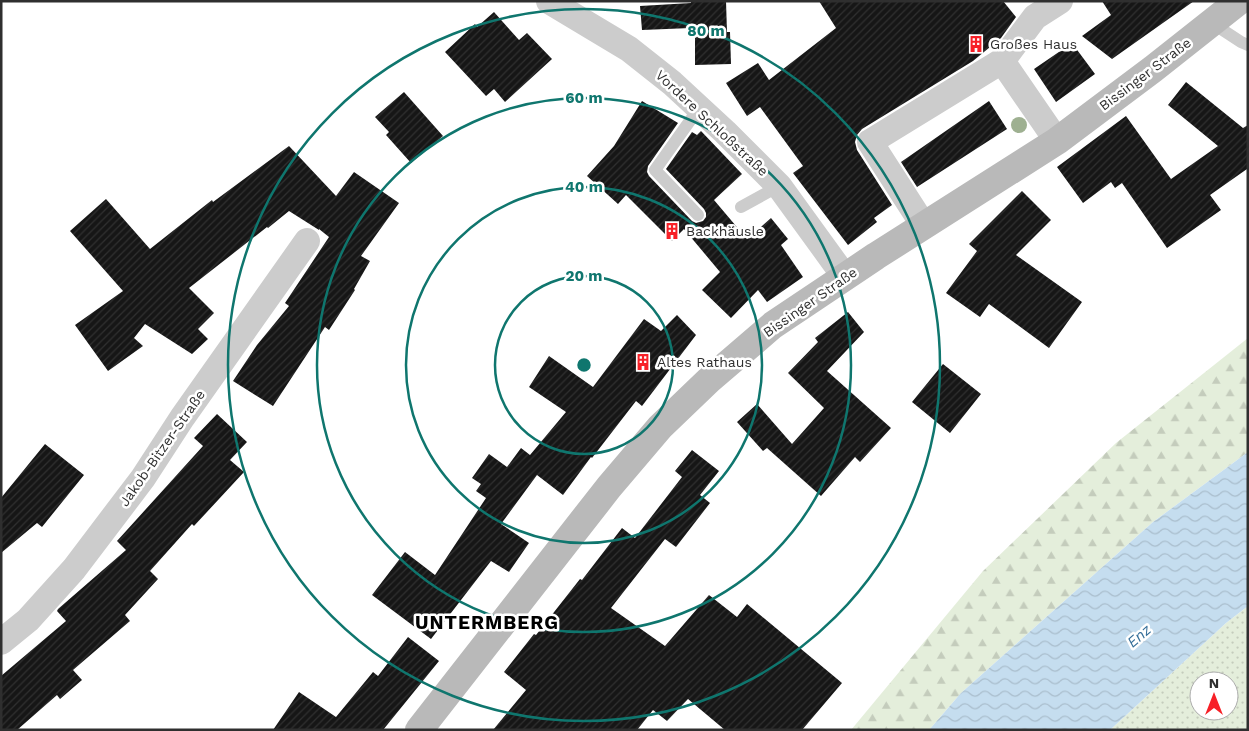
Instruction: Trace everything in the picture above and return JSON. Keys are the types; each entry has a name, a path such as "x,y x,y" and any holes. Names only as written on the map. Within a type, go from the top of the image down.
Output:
{"main road":[{"name":"Bissinger Straße","path":"419,730 609,487 660,427 709,380 773,325 1057,141 1238,1"}],"street":[{"name":"Vordere Schloßstraße","path":"549,1 629,49 672,83 699,108 779,186 845,277"},
{"path":"924,226 870,142 1002,62 1035,17 1060,1"},
{"path":"1002,62 1057,141"},
{"name":"Jakob-Bitzer-Straße","path":"1,642 28,620 74,569 143,478 182,418 306,241"}],"lane":[{"path":"1212,23 1248,45"},
{"path":"698,215 655,170 699,108"},
{"path":"741,207 779,186"}],"green space":[{"path":"1248,338 1248,452 1153,522 961,693 929,730 851,730 983,571 1116,443"},
{"path":"1248,606 1248,730 1110,730 1226,623"}],"water":[{"name":"Enz","path":"1248,452 1248,606 1226,623 1110,730 929,730 961,693 1153,522"}],"building":[{"path":"726,1 727,32 730,32 731,64 695,65 695,33 692,33 691,28 642,30 640,6"},
{"path":"819,1 1003,1 1016,17 1001,38 973,61 862,129 857,135 855,142 857,150 892,205 874,218 877,222 848,245 793,173 803,166 760,107 747,116 726,83 758,63 769,80 836,28"},
{"path":"1102,1 1194,1 1112,59 1082,36 1111,15"},
{"path":"494,12 519,40 527,33 552,59 505,102 494,89 486,96 445,52 475,24 477,27"},
{"path":"1072,43 1095,74 1056,102 1034,69"},
{"path":"1186,82 1243,128 1248,125 1248,170 1210,195 1221,210 1167,248 1122,183 1115,188 1111,182 1083,203 1057,167 1126,116 1171,179 1218,146 1168,105"},
{"path":"404,92 443,136 411,163 386,135 389,132 375,117"},
{"path":"642,101 678,123 648,166 647,172 649,176 692,221 696,223 703,221 706,217 704,209 666,169 692,132 697,135 701,131 742,174 714,200 747,239 771,218 788,239 781,245 803,277 767,302 758,290 731,318 702,290 720,272 684,229 672,241 626,195 618,204 587,176 614,146"},
{"path":"989,101 1007,129 917,187 901,162"},
{"path":"289,146 336,196 354,172 399,203 361,256 370,261 355,290 329,330 325,327 273,406 233,381 257,345 289,306 285,303 329,237 289,211 189,288 214,313 198,329 208,339 192,354 145,324 134,338 143,346 108,371 75,325 123,291 70,231 106,199 150,249 212,200 213,202"},
{"path":"1022,191 1051,220 1016,255 1082,302 1049,348 989,304 980,317 946,293 977,251 969,244"},
{"path":"848,312 864,332 827,371 891,428 860,462 855,457 821,496 767,448 763,451 737,422 757,404 792,444 824,408 788,373 818,342 815,338"},
{"path":"677,315 696,335 642,406 636,401 563,495 537,475 501,524 529,543 509,572 491,561 431,639 372,595 405,552 435,575 486,498 476,491 481,484 472,478 489,454 507,467 521,448 530,455 566,412 529,387 549,356 593,387 644,319 661,331"},
{"path":"943,364 981,394 950,433 912,402"},
{"path":"217,414 247,442 230,460 244,472 194,526 192,524 150,571 158,579 125,615 130,621 73,670 82,680 60,699 57,695 17,730 1,730 1,676 66,621 57,611 58,609 126,550 117,541 203,446 194,438"},
{"path":"45,444 84,475 42,527 37,523 1,553 1,498"},
{"path":"692,450 719,471 700,495 710,503 676,547 665,539 611,608 665,646 709,595 737,617 747,604 842,683 802,730 725,730 688,699 667,721 653,710 637,730 493,730 526,690 504,672 580,579 582,580 622,528 635,538 682,477 675,471"},
{"path":"408,637 439,661 383,730 273,730 299,692 336,717 373,672 378,676"}],"place":[{"name":"Großes Haus","path":"976,44"},
{"name":"Backhäusle","path":"672,231"},
{"name":"Altes Rathaus","path":"643,362"}],"district":[{"name":"UNTERMBERG","path":"487,622"}]}
